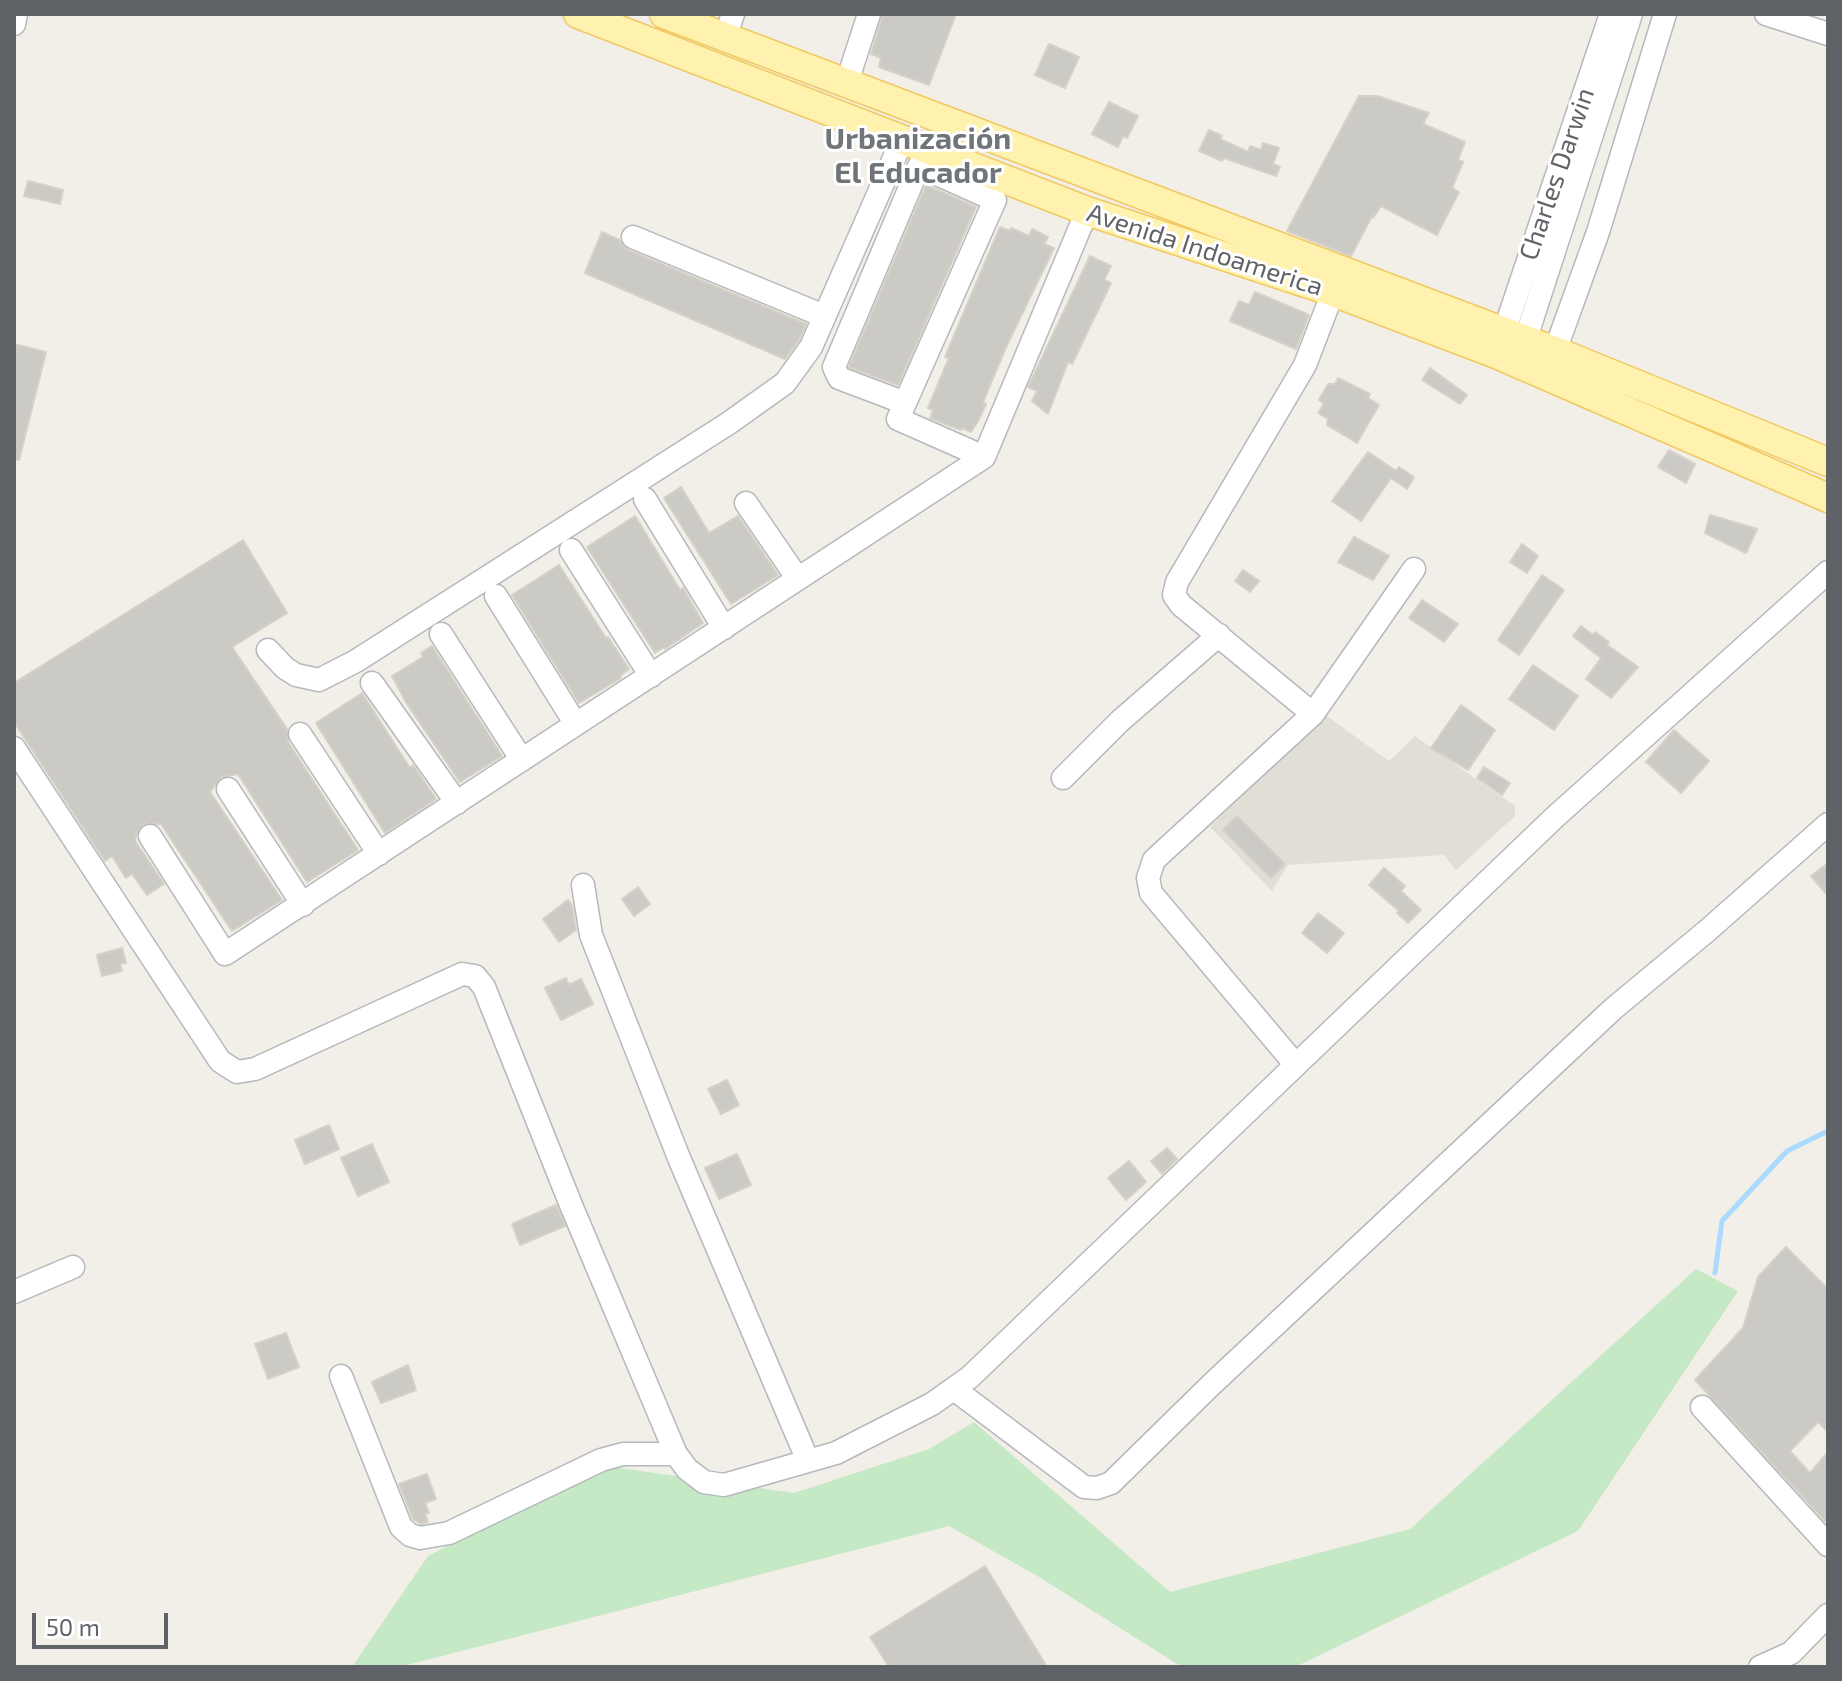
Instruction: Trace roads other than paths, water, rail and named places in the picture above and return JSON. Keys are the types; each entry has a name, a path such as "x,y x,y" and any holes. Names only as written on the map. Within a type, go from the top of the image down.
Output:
{"main road":[{"name":"Avenida Indoamerica","path":"578,14 1087,211 1511,348 1555,351 1828,462"},
{"name":"Avenida Indoamerica","path":"664,14 729,26 846,85 1511,348 1828,498"}],"street":[{"path":"14,24 16,14"},
{"path":"846,85 869,14"},
{"name":"Charles Darwin","path":"1511,348 1538,226 1611,14"},
{"path":"1511,348 1541,294 1631,14"},
{"path":"1555,351 1598,232 1665,14"},
{"path":"1766,14 1828,34"},
{"path":"268,650 296,675 319,680 356,661 729,423 785,383 805,358 902,140"},
{"path":"905,403 839,378 834,367 919,166 995,200 898,419 984,457"},
{"path":"150,836 225,954 984,457 1087,211"},
{"path":"633,237 824,316"},
{"path":"1313,714 1181,605 1174,595 1177,582 1305,365 1333,292"},
{"path":"1541,294 1571,304"},
{"path":"645,499 724,628"},
{"path":"746,503 798,579"},
{"path":"571,550 651,676"},
{"path":"1295,1064 1151,893 1148,878 1154,860 1313,714 1414,569"},
{"path":"14,748 220,1061 237,1072 255,1069 462,974 475,976 484,987 571,1205 676,1454 687,1469 704,1482 724,1485 836,1453 932,1404 970,1377 1555,817 1828,572"},
{"path":"496,596 575,723"},
{"path":"441,634 522,760"},
{"path":"1063,778 1120,721 1219,635"},
{"path":"372,683 457,803"},
{"path":"300,734 379,854"},
{"path":"228,789 303,905"},
{"path":"954,1389 1084,1487 1097,1488 1111,1483 1224,1373 1613,1009 1828,824"},
{"path":"583,885 591,935 679,1158 808,1461"},
{"path":"14,1292 73,1267"},
{"path":"341,1376 401,1527 420,1538 449,1533 601,1460 623,1454 676,1454"},
{"path":"1702,1407 1828,1545"},
{"path":"1760,1667 1791,1653 1828,1615"}],"waterway":[{"path":"1715,1273 1722,1221 1787,1151 1828,1131"}],"district":[{"name":"Urbanización El Educador","path":"918,156"}]}
